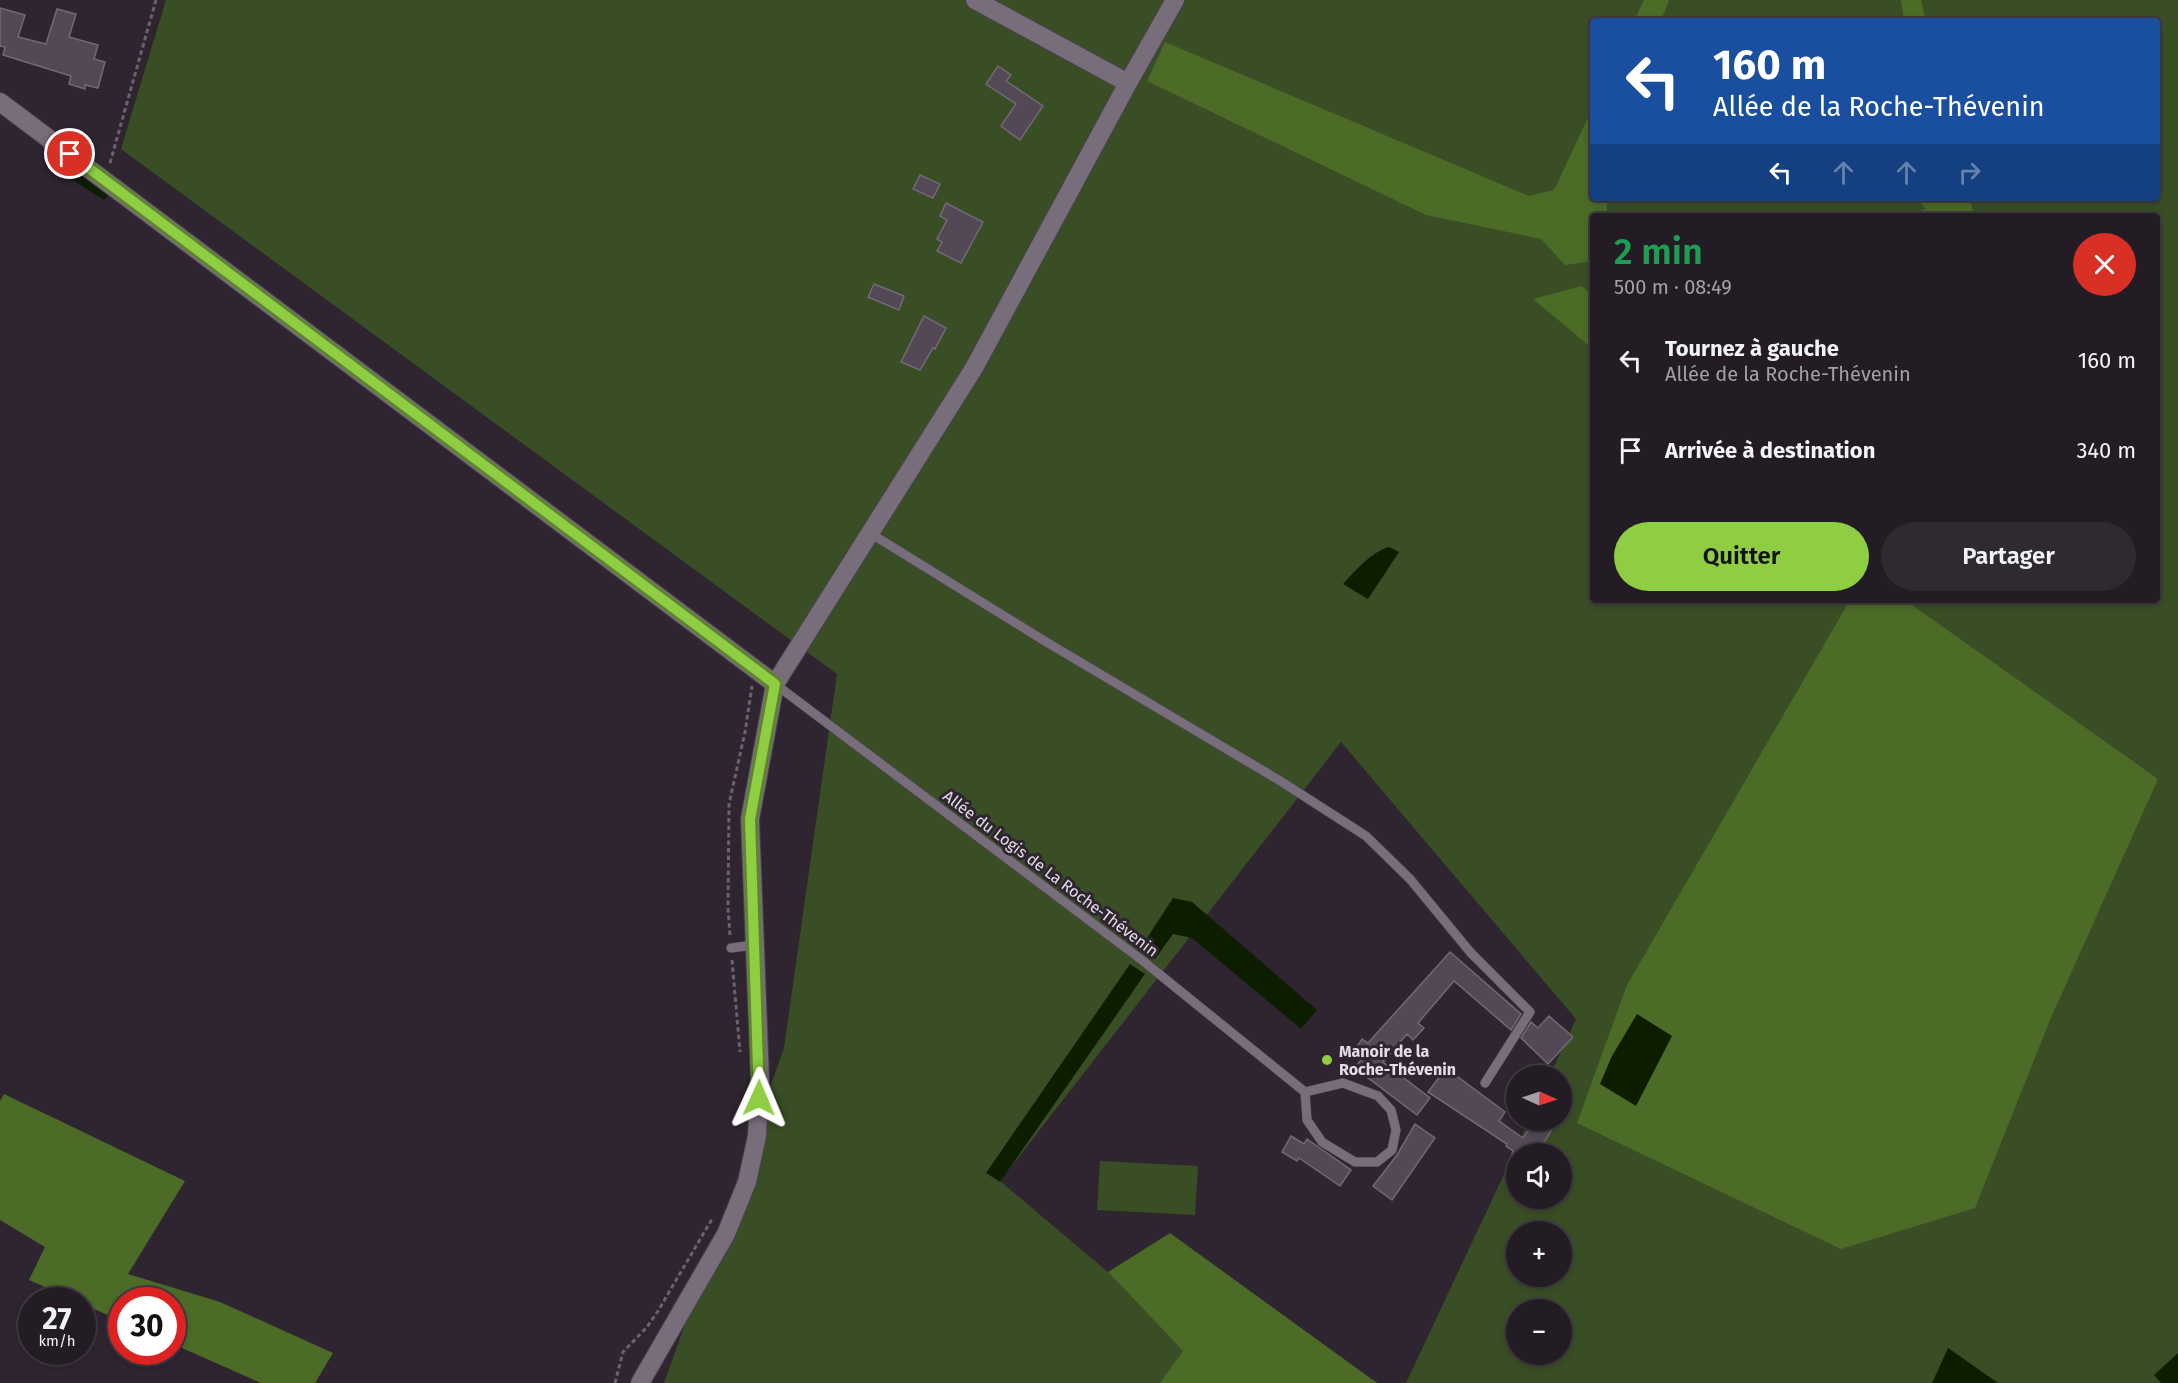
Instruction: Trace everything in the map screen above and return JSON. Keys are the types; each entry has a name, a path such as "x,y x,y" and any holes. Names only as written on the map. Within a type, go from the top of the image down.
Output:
{"street":[{"path":"975,0 1128,83"},
{"path":"639,1383 726,1234 747,1182 758,1136 760,1079 750,819 775,684 974,368 1175,0"},
{"path":"0,102 775,684"}],"lane":[{"path":"870,533 1043,640 1282,782 1366,836 1410,879 1471,953 1530,1012 1485,1083"},
{"name":"Allée du Logis de La Roche-Thévenin","path":"775,684 1143,961 1305,1092"},
{"path":"731,948 754,945"},
{"path":"1343,1083 1378,1096 1391,1110 1396,1130 1392,1150 1377,1162 1355,1162 1322,1142 1307,1120 1305,1092 1343,1083"}],"path":[{"path":"105,181 156,0"},
{"path":"740,1054 728,908 729,804 745,732 752,684 757,670"},
{"path":"615,1383 623,1353 658,1311 714,1215"}],"shaded area":[{"path":"166,0 2178,0 2178,1383 1406,1383 1506,1170 1506,1209 1572,1209 1572,1143 1519,1143 1524,1131 1572,1131 1572,1065 1555,1065 1576,1019 1341,742 1000,1181 1108,1272 1183,1351 1162,1383 664,1383 784,1048 837,674 121,149"},
{"path":"75,164 111,191 104,200 71,179 69,173"},
{"path":"1389,547 1399,552 1368,599 1343,584 1370,557"},
{"path":"1173,898 1192,902 1317,1010 1301,1029 1192,938 1173,934 1155,959 1140,949"},
{"path":"1130,964 1145,974 1000,1182 986,1173"},
{"path":"1637,1014 1672,1036 1636,1106 1600,1084 1612,1056"},
{"path":"1100,1161 1198,1166 1195,1215 1097,1210"},
{"path":"1948,1348 1998,1383 1932,1383"},
{"path":"2178,1353 2178,1383 2161,1383 2154,1375"}],"green space":[{"path":"1644,0 1669,0 1662,18 1635,18"},
{"path":"1901,0 1921,0 1925,18 1904,18"},
{"path":"1165,42 1529,196 1554,190 1590,113 1590,201 1608,201 1606,213 1590,213 1590,261 1565,265 1541,239 1426,215 1147,81"},
{"path":"1919,201 1971,201 1973,213 1915,213 1926,209"},
{"path":"1582,286 1590,293 1590,346 1533,299"},
{"path":"1848,603 1909,603 2158,779 2050,1020 1975,1208 1841,1249 1577,1123 1627,985"},
{"path":"4,1094 185,1181 128,1274 171,1287 108,1287 108,1315 96,1310 96,1287 45,1287 29,1280 45,1247 0,1220 0,1101"},
{"path":"1170,1233 1377,1383 1160,1383 1183,1351 1108,1272"},
{"path":"186,1292 220,1302 333,1353 315,1383 261,1383 186,1350"}],"building":[{"path":"0,8 25,15 18,37 46,44 57,9 76,14 69,37 98,45 94,59 105,62 98,88 85,85 85,89 69,84 71,76 3,55 5,47 0,46"},
{"path":"998,66 1011,75 1006,81 1043,106 1020,140 1001,126 1016,104 986,84"},
{"path":"920,175 940,184 933,198 913,189"},
{"path":"946,203 983,222 961,263 937,251 942,242 937,239 947,220 940,216"},
{"path":"874,284 904,296 899,310 868,297"},
{"path":"924,316 946,328 920,370 901,362"},
{"path":"1450,952 1521,1014 1511,1030 1454,981 1418,1023 1424,1028 1413,1040 1407,1034 1383,1062 1430,1098 1417,1115 1355,1068 1361,1060 1352,1054 1362,1039 1368,1043"},
{"path":"1549,1016 1573,1037 1548,1064 1521,1038 1531,1022 1538,1028"},
{"path":"1446,1068 1505,1112 1499,1121 1506,1126 1506,1131 1513,1131 1523,1138 1528,1131 1551,1131 1543,1143 1506,1143 1428,1092"},
{"path":"1415,1124 1435,1138 1392,1200 1373,1186 1397,1155"},
{"path":"1291,1136 1304,1144 1307,1139 1351,1170 1340,1186 1299,1158 1297,1161 1282,1152"}],"place":[{"name":"Manoir de la Roche-Thévenin","path":"1327,1060"}],"route":[{"path":"70,154 775,684 750,819 759,1098"}]}
